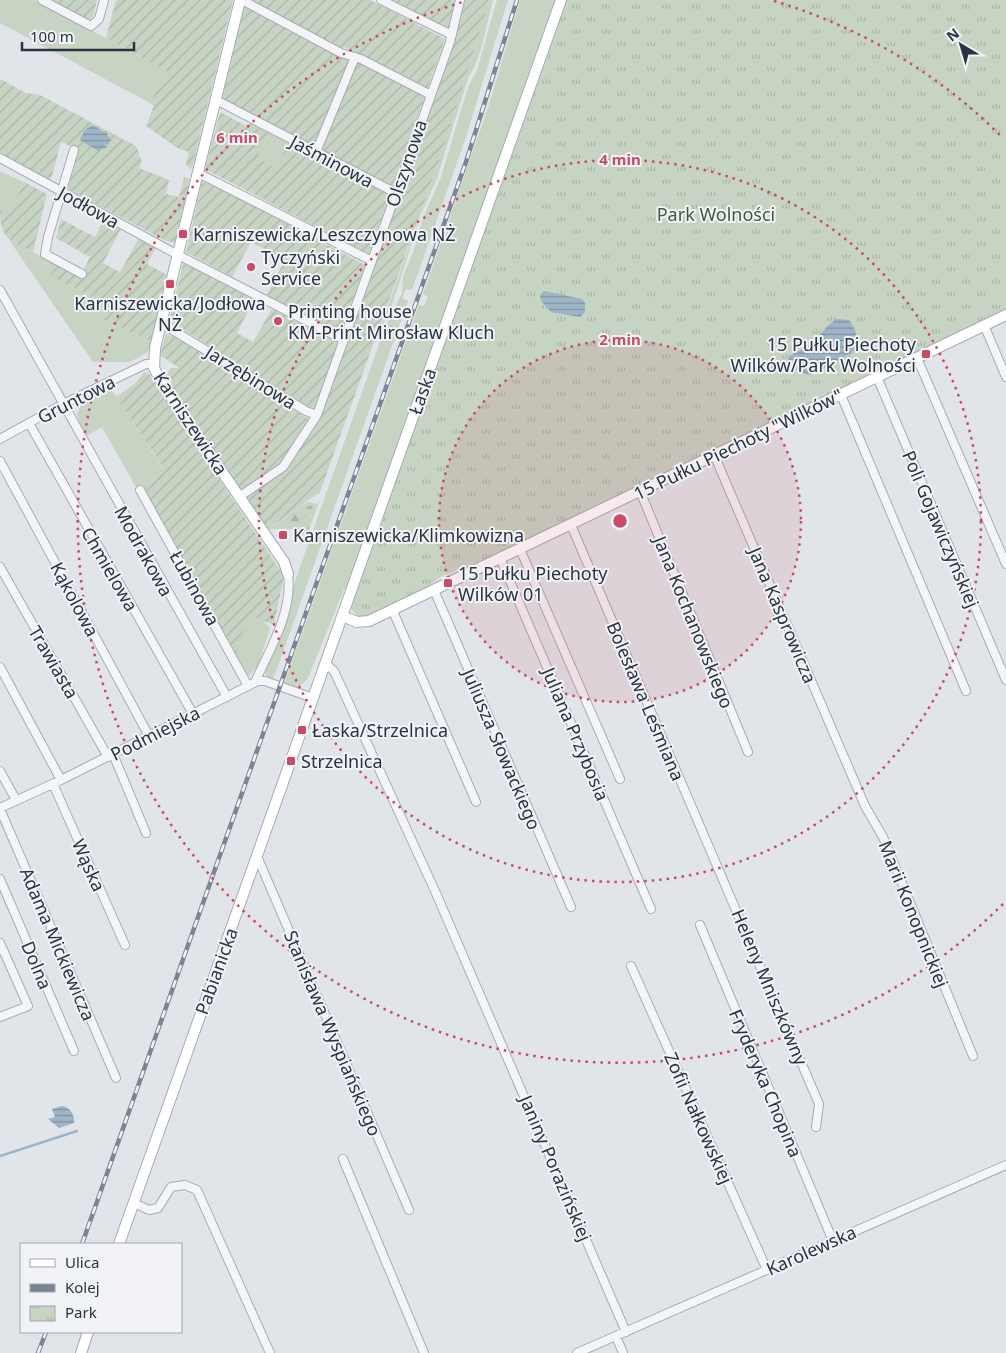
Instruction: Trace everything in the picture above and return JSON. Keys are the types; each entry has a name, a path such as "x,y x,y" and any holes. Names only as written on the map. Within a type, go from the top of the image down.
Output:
{"street":[{"path":"42,0 91,26 99,19 104,0"},
{"path":"241,0 341,53 355,57 431,95"},
{"name":"Karniszewicka","path":"241,0 161,323 154,364 164,386 284,562 288,574 287,595 280,626 252,684"},
{"path":"381,0 452,35"},
{"name":"Olszynowa","path":"240,497 283,466 316,415 452,35 460,0"},
{"name":"Łaska","path":"313,698 561,0"},
{"path":"316,152 355,57"},
{"name":"Jaśminowa","path":"216,100 396,193"},
{"path":"74,150 60,191 48,237 46,254 82,274"},
{"name":"Jodłowa","path":"0,158 178,255 344,340"},
{"path":"198,173 372,261"},
{"name":"Modrakowa","path":"0,290 227,697"},
{"name":"15 Pułku Piechoty \"Wilków\"","path":"342,616 364,623 714,457 1006,315"},
{"name":"Jarzębinowa","path":"161,323 306,411 316,415"},
{"path":"984,325 1006,377"},
{"path":"917,358 1006,564"},
{"name":"Gruntowa","path":"0,439 63,404 146,364 154,364"},
{"name":"Poli Gojawiczyńskiej","path":"877,377 1006,680"},
{"path":"841,395 966,691"},
{"name":"Chmielowa","path":"29,423 193,714"},
{"name":"Jana Kasprowicza","path":"714,457 851,774"},
{"name":"Kąkolowa","path":"0,461 149,736"},
{"name":"Łubinowa","path":"140,490 252,684"},
{"name":"Jana Kochanowskiego","path":"640,491 748,752"},
{"name":"Bolesława Leśmiana","path":"571,525 711,849"},
{"path":"520,550 620,780"},
{"name":"Juliana Przybosia","path":"500,558 652,909"},
{"name":"Trawiasta","path":"0,567 110,755 146,833"},
{"name":"Juliusza Słowackiego","path":"434,590 571,907"},
{"path":"392,609 476,802"},
{"name":"Janiny Porazińskiej","path":"325,663 334,672 435,891 626,1332"},
{"path":"0,667 61,780"},
{"path":"252,684 265,681 313,698"},
{"name":"Podmiejska","path":"0,809 252,684"},
{"name":"Pabianicka","path":"119,1243 313,698"},
{"path":"0,771 16,800"},
{"name":"Marii Konopnickiej","path":"851,774 865,806 882,837 973,1056"},
{"name":"Wąska","path":"52,784 125,946"},
{"name":"Adama Mickiewicza","path":"0,809 116,1078"},
{"name":"Heleny Mniszkówny","path":"711,849 819,1104 816,1126"},
{"name":"Stanisława Wyspiańskiego","path":"257,856 409,1210"},
{"name":"Dolna","path":"0,879 74,1051"},
{"name":"Fryderyka Chopina","path":"700,925 833,1240"},
{"path":"0,943 28,1006 0,1017"},
{"name":"Zofii Nałkowskiej","path":"631,966 767,1270"},
{"path":"343,1159 424,1353"},
{"name":"Karolewska","path":"576,1353 1006,1165"},
{"path":"134,1203 150,1210 158,1208 171,1187 185,1185 197,1190 270,1353"},
{"path":"81,1353 88,1333"},
{"path":"616,1336 623,1353"}],"green space":[{"path":"0,0 35,0 167,71 150,103 0,23"},
{"path":"47,0 97,0 93,17 86,20"},
{"path":"116,0 233,0 192,169 186,165 189,152 179,149 146,126 154,106 150,103 167,71 106,38"},
{"path":"248,0 370,0 445,39 427,90 417,87 344,47 342,50"},
{"path":"391,0 455,0 449,27 441,26"},
{"path":"465,0 490,0 441,156 320,492 268,529 246,497 286,470 322,414 452,47"},
{"path":"490,0 493,0 477,62 468,78 437,178 420,217 392,305 378,336 441,156"},
{"path":"497,0 508,0 465,140 412,290 406,289 402,298 408,301 273,680 266,676 266,669 286,621 292,590 384,330 402,293 403,277 415,247 422,220 441,177 468,87 477,70"},
{"path":"520,0 556,0 347,589 344,589 308,678 299,687 284,684 419,305 424,306 428,296 423,294 489,105"},
{"name":"Park Wolności","path":"567,0 1006,0 1006,311 493,558 492,556 440,577 427,588 366,618 360,618 352,610 353,598"},
{"path":"245,5 350,61 315,145 312,146 222,99"},
{"path":"360,61 425,96 394,184 391,186 320,151 357,62"},
{"path":"0,79 26,93 40,95 136,146 142,162 139,168 169,180 166,194 179,197 184,177 190,179 175,243 164,240 68,189 78,150 61,142 51,180 0,153"},
{"path":"220,112 248,127 251,122 270,132 257,158 276,168 290,142 390,195 369,254 205,169"},
{"path":"270,132 290,142 276,168 257,158"},
{"path":"0,171 24,182 8,214 0,210"},
{"path":"24,182 47,194 33,252 12,241 4,233 0,220 0,210 8,214"},
{"path":"202,182 214,185 365,265 341,333 267,295 285,260 251,242 232,277 186,252"},
{"path":"61,219 95,237 104,219 121,229 103,263 120,272 139,238 156,247 147,264 167,275 151,341 101,319 108,304 56,279 51,271 54,263 81,276 90,257 56,238"},
{"path":"9,240 54,263 56,279 108,304 101,319 151,341 148,352 130,362 93,362"},
{"path":"183,264 194,267 254,299 237,333 253,342 272,309 338,343 315,408 305,405 169,321"},
{"path":"166,334 176,337 309,419 278,466 242,491 170,385 172,381 165,376 171,368 179,368 160,355"},
{"path":"378,336 320,499 377,337"},
{"path":"144,372 149,374 284,576 274,625 249,615 236,654 142,485 164,469 116,397 136,383"},
{"path":"109,386 164,470 137,489 102,427 85,437 77,415 81,403"},
{"path":"320,499 308,533 305,535 294,534 294,529 268,529 285,518 288,523 298,525 305,531 312,514 308,509 304,512 295,510 308,502 317,504"},
{"path":"308,506 314,506 316,509 310,516 308,531 298,525 290,528 285,518 295,510 304,512"},
{"path":"249,614 264,621 270,628 258,666 249,676 234,657"}],"water":[{"path":"92,125 108,134 111,139 108,145 103,143 107,147 98,151 80,140 84,131"},
{"path":"544,291 582,299 585,303 585,312 580,317 551,312 541,301 540,295"},
{"path":"837,319 849,320 851,323 857,338 857,350 810,375 796,370 788,358 793,353 808,346"},
{"path":"62,1106 71,1112 74,1117 74,1123 59,1128 48,1119 55,1117 52,1109"}],"waterway":[{"path":"0,1156 77,1131"}],"railway":[{"path":"82,1243 466,162 517,0"},
{"path":"38,1353 46,1333"}],"place":[{"name":"Karniszewicka/Leszczynowa NŻ","path":"183,234"},
{"name":"Tyczyński Service","path":"251,267"},
{"name":"Karniszewicka/Jodłowa NŻ","path":"170,284"},
{"name":"Printing house KM-Print Mirosław Kluch","path":"278,321"},
{"name":"15 Pułku Piechoty Wilków/Park Wolności","path":"926,354"},
{"name":"Karniszewicka/Klimkowizna","path":"283,535"},
{"name":"15 Pułku Piechoty Wilków 01","path":"448,583"},
{"name":"Łaska/Strzelnica","path":"302,730"},
{"name":"Strzelnica","path":"291,761"}]}
